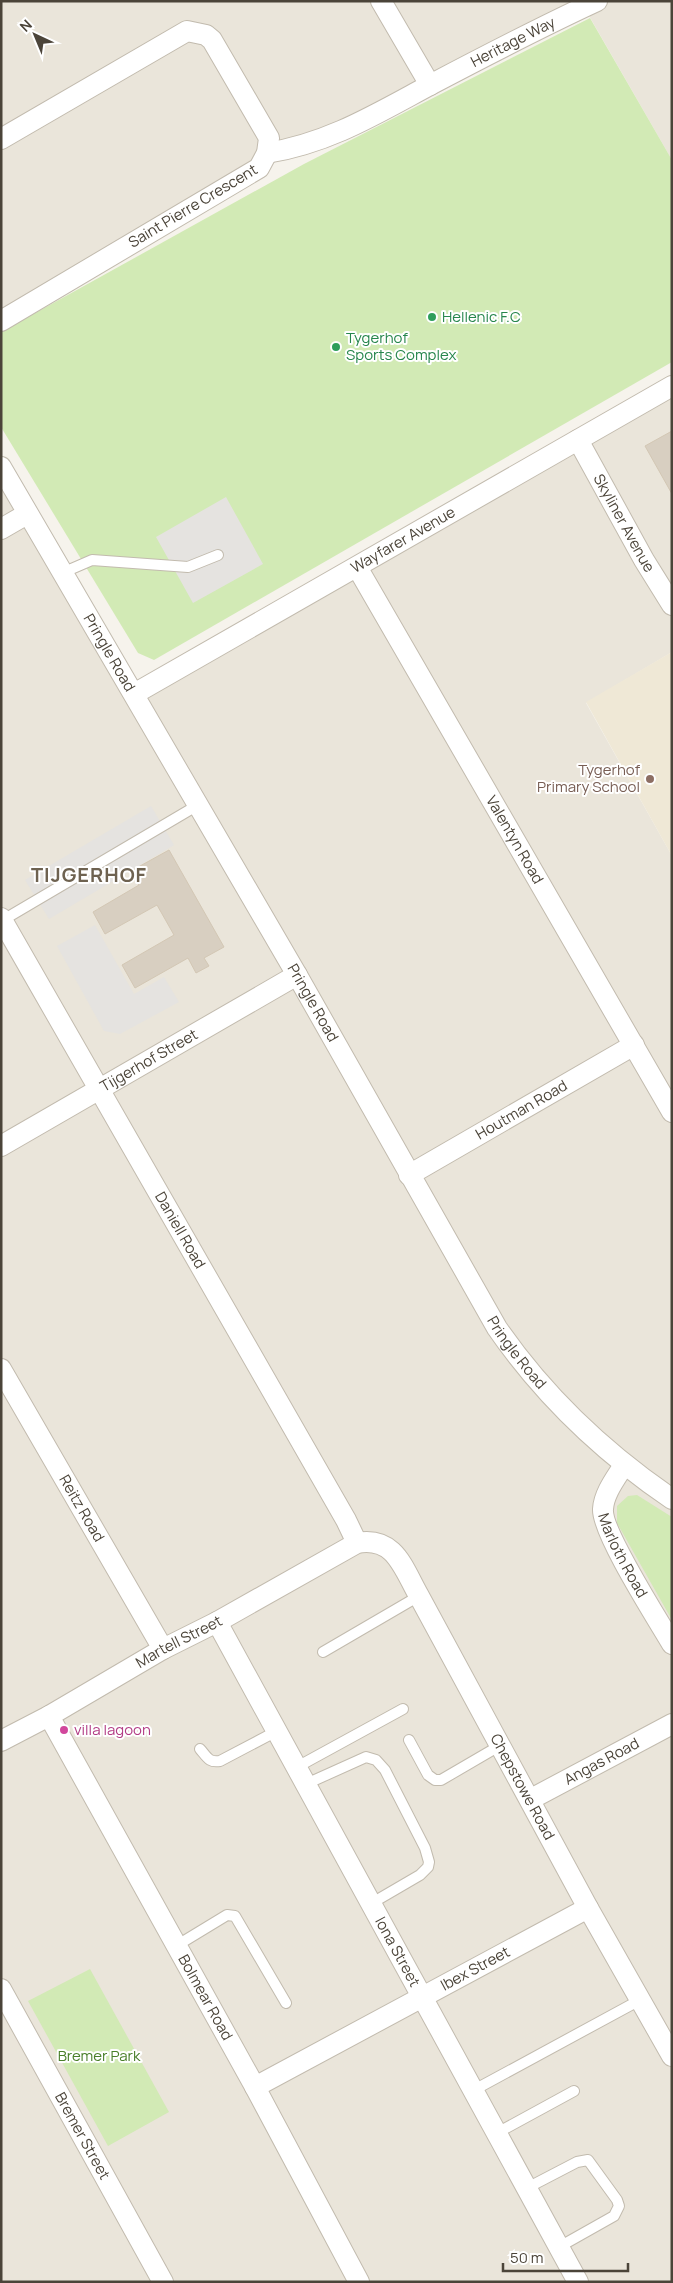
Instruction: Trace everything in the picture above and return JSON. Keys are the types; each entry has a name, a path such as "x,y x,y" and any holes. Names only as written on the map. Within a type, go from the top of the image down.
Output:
{"street":[{"path":"381,1 430,85"},
{"name":"Heritage Way","path":"267,153 286,150 347,130 430,85 597,1"},
{"name":"Saint Pierre Crescent","path":"1,139 187,31 206,35 212,40 269,138 267,153 259,168 1,321"},
{"name":"Wayfarer Avenue","path":"134,694 672,386"},
{"name":"Skyliner Avenue","path":"578,440 644,560 672,606"},
{"name":"Pringle Road","path":"1,467 297,976 481,1301 518,1358 573,1419 624,1465 672,1499"},
{"path":"1,529 27,514"},
{"name":"Valentyn Road","path":"357,567 672,1112"},
{"name":"Daniell Road","path":"2,919 346,1520 357,1543"},
{"name":"Tijgerhof Street","path":"1,1146 297,976"},
{"name":"Houtman Road","path":"409,1175 634,1045"},
{"name":"Reitz Road","path":"1,1369 163,1649"},
{"name":"Marloth Road","path":"624,1465 605,1498 602,1517 616,1546 672,1644"},
{"name":"Chepstowe Road","path":"357,1543 371,1540 383,1544 395,1553 531,1799 588,1908 672,2056"},
{"name":"Martell Street","path":"1,1741 49,1716 163,1649 217,1622 357,1543"},
{"name":"Iona Street","path":"217,1622 372,1902 578,2282"},
{"name":"Bolmear Road","path":"49,1716 255,2087 359,2282"},
{"name":"Angas Road","path":"531,1799 672,1724"},
{"name":"Ibex Street","path":"255,2087 588,1908"},
{"name":"Bremer Street","path":"1,1989 163,2282"}],"lane":[{"path":"62,573 90,560 188,567 218,555"},
{"path":"2,919 198,805"},
{"path":"323,1652 419,1596"},
{"path":"302,1776 403,1709"},
{"path":"200,1748 208,1760 213,1762 220,1761 277,1731"},
{"path":"409,1740 428,1775 435,1780 441,1780 501,1745"},
{"path":"302,1776 366,1757 376,1760 385,1770 425,1848 429,1862 428,1867 420,1875 372,1902"},
{"path":"176,1946 227,1915 235,1916 286,2003"},
{"path":"474,2090 640,2000"},
{"path":"497,2133 574,2091"},
{"path":"527,2188 577,2162 588,2160 617,2200 618,2211 614,2216 559,2247"}],"shaded area":[{"path":"1,1 672,1 672,160 584,7 302,144 1,321"},
{"path":"672,386 672,652 586,703 672,856 672,2282 1,2282 1,467 134,693"},
{"path":"226,497 263,564 193,603 156,537"},
{"name":"Tygerhof Primary School","path":"672,652 672,856 586,702"},
{"path":"151,806 174,845 49,919 25,880"},
{"path":"95,925 134,994 164,977 179,1002 120,1034 104,1031 57,946"}],"green space":[{"name":"Tygerhof Sports Complex","path":"590,18 672,160 672,362 154,660 138,653 1,427 1,332 304,164"},
{"path":"637,1495 672,1517 672,1620 617,1523 617,1506 628,1496"},
{"name":"Bremer Park","path":"90,1969 169,2112 108,2146 28,2001"}],"building":[{"path":"672,431 672,494 645,446"},
{"path":"169,850 224,947 204,958 209,966 196,973 188,958 135,988 122,965 174,935 157,905 105,934 93,912 139,885 131,871"}],"place":[{"name":"Hellenic F.C","path":"432,317"},
{"name":"Tygerhof Sports Complex","path":"336,347"},
{"name":"Tygerhof Primary School","path":"650,779"},
{"name":"villa lagoon","path":"64,1730"}],"district":[{"name":"TIJGERHOF","path":"89,875"}]}
